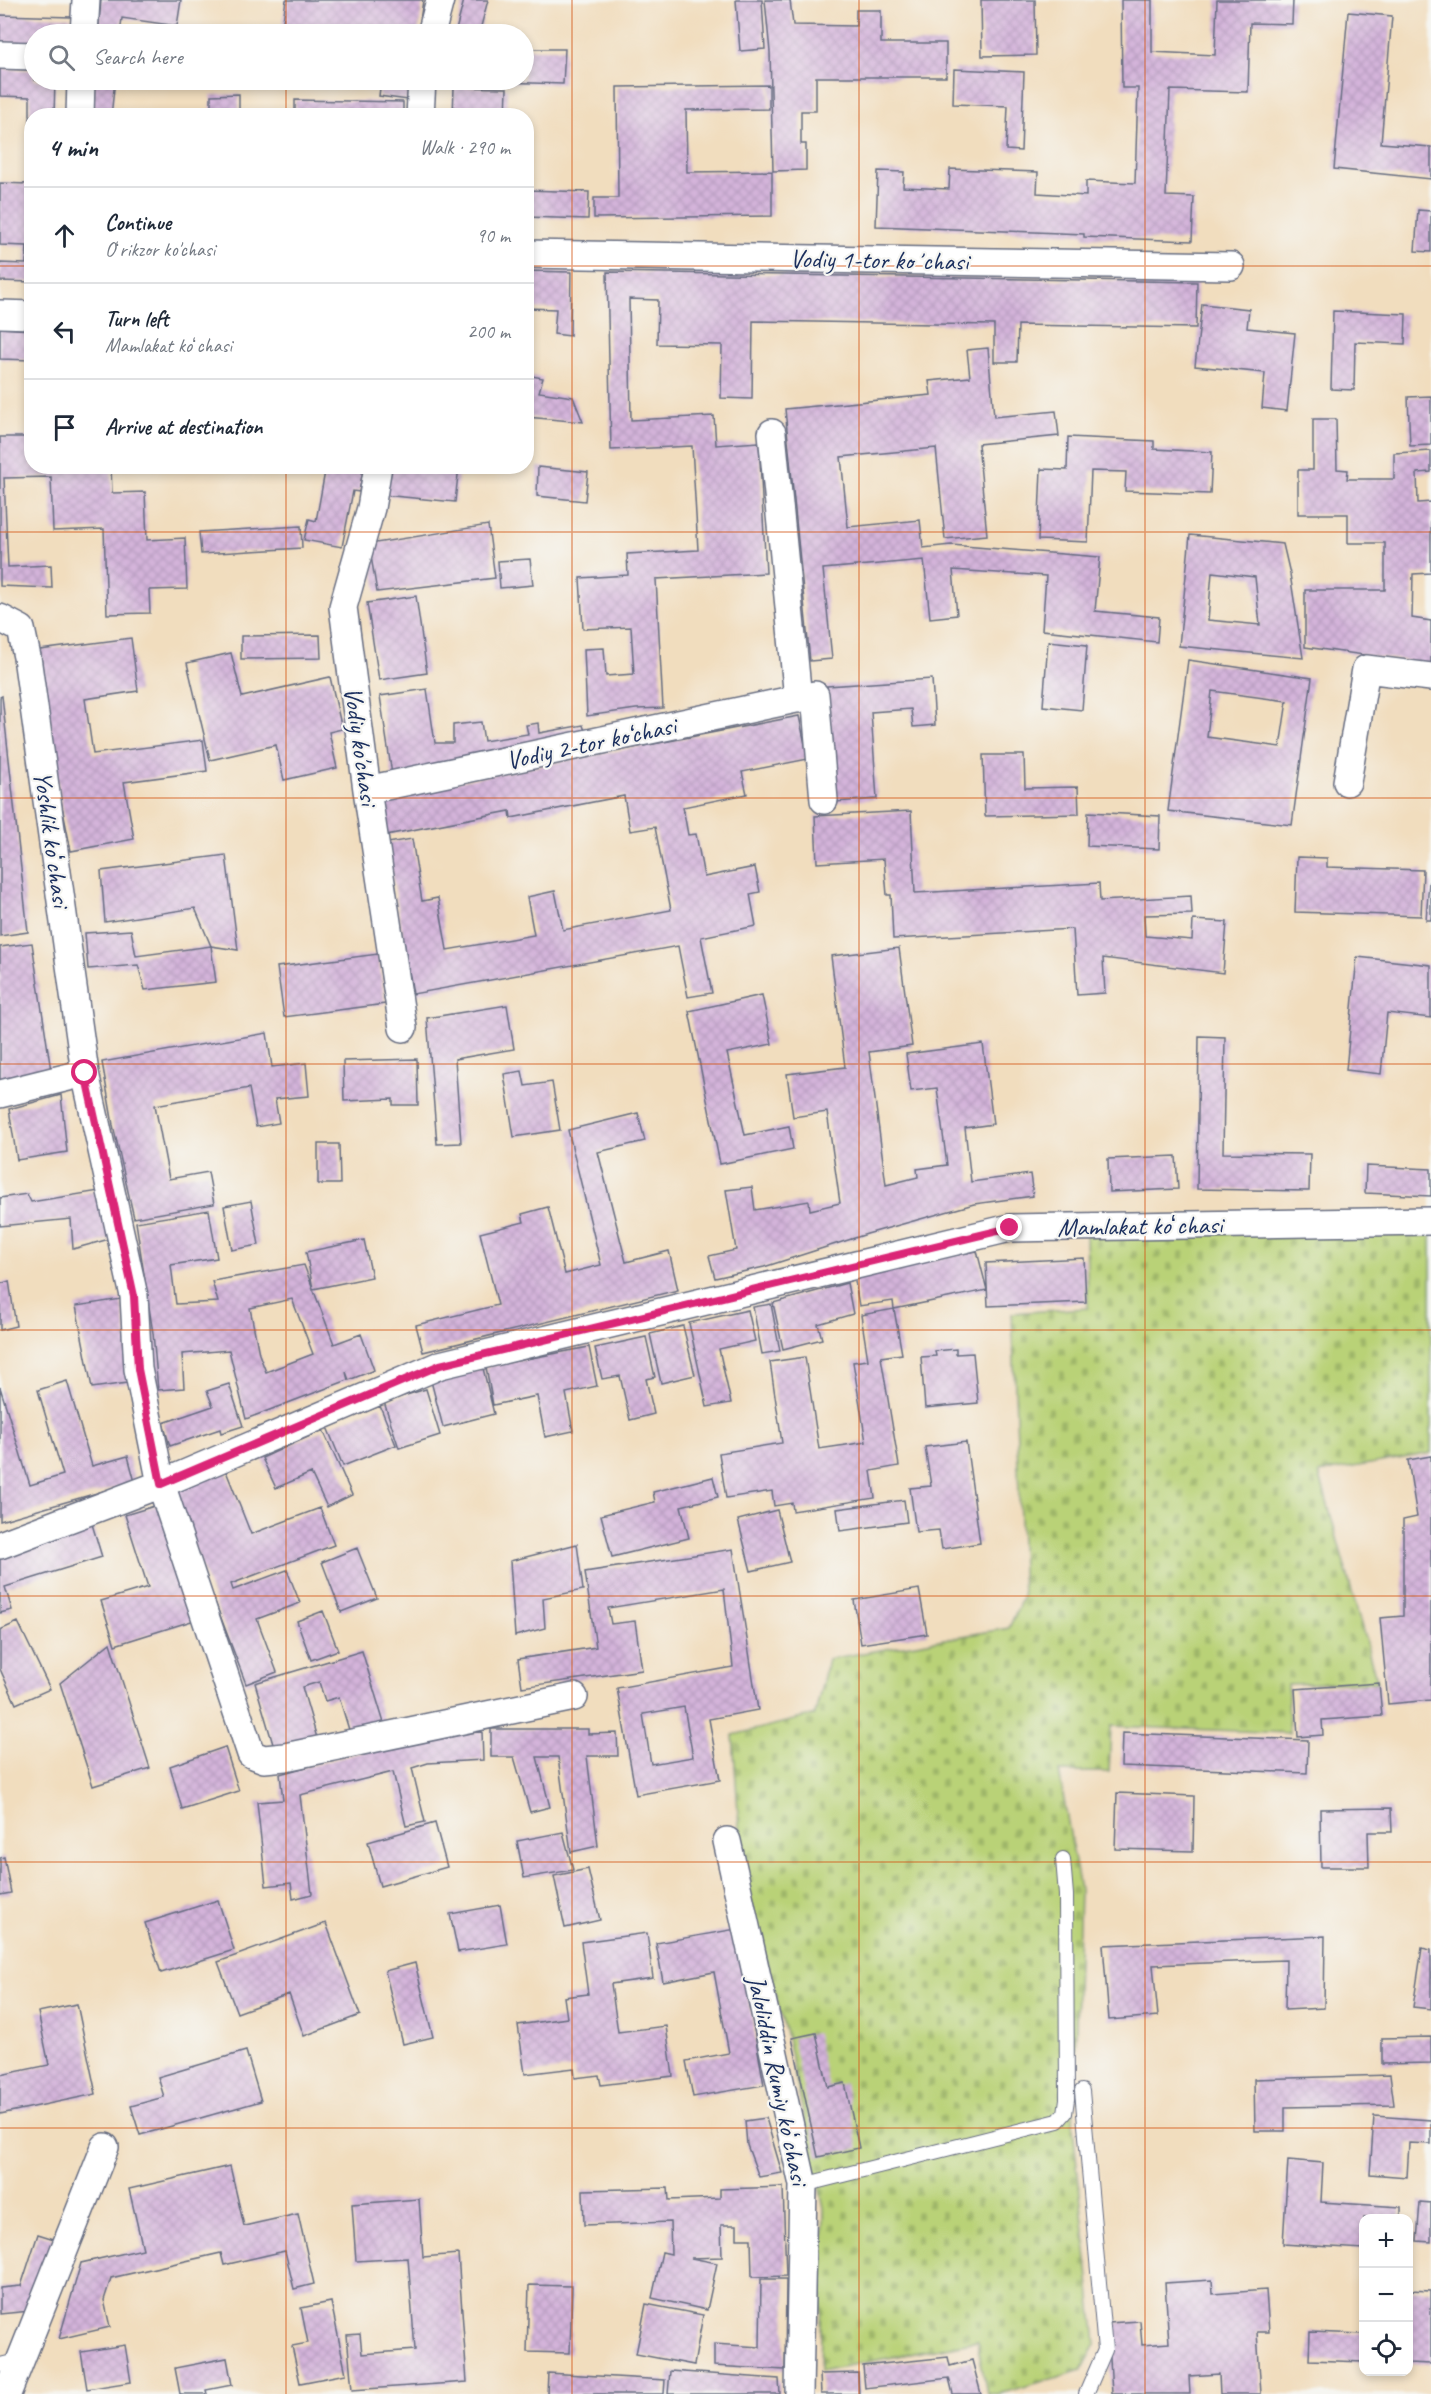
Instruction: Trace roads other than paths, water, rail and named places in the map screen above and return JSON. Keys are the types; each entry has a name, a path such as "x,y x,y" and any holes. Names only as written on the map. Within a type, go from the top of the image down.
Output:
{"street":[{"path":"85,24 86,0"},
{"path":"433,24 440,0"},
{"path":"0,55 24,56"},
{"path":"80,108 81,90"},
{"path":"420,108 421,90"},
{"name":"Vodiy 1-tor koʼchasi","path":"534,254 1231,266"},
{"path":"0,314 24,315"},
{"path":"772,433 807,697 824,801"},
{"name":"Vodiy ko'chasi","path":"377,474 371,508 343,607 402,1028"},
{"name":"Yoshlik koʻchasi","path":"0,618 21,629 27,657 85,1073"},
{"path":"1347,782 1366,669 1431,677"},
{"name":"Vodiy 2-tor ko‘chasi","path":"367,790 807,697"},
{"path":"0,1094 85,1073 134,1296 138,1369 161,1484 251,1754 264,1759 285,1757 574,1697"},
{"name":"Mamlakat koʻchasi","path":"0,1545 161,1484 440,1365 1010,1228 1431,1221"},
{"name":"Jaloliddin Rumiy koʻchasi","path":"728,1841 803,2185 799,2394"},
{"path":"7,2394 10,2362 105,2147"}],"lane":[{"path":"803,2185 1058,2121 1065,2114 1064,1859"},
{"path":"1082,2091 1105,2350 1086,2394"}]}
